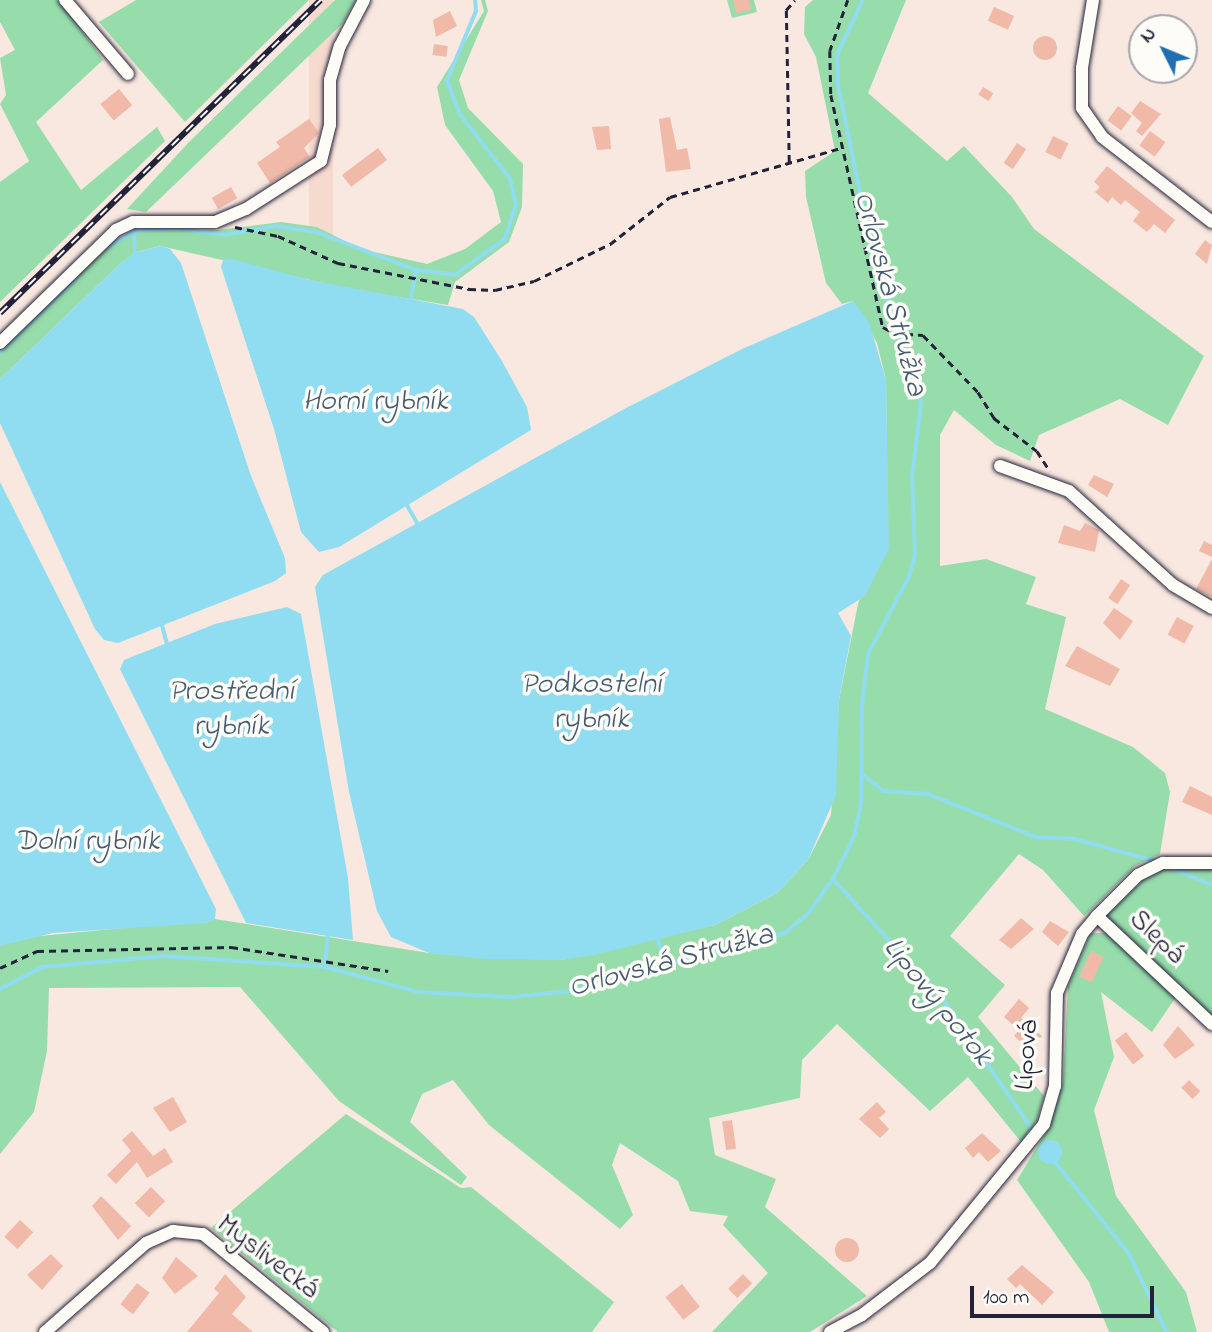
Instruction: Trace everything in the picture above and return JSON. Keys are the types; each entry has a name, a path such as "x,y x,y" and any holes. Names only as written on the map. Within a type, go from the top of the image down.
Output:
{"street":[{"path":"65,0 128,74"},
{"path":"0,343 116,230 133,222 215,222 246,209 321,161 330,125 330,80 340,46 364,0"},
{"path":"1093,0 1082,68 1082,108 1102,137 1212,222"},
{"path":"1000,466 1062,488 1173,585 1212,608"},
{"name":"Lípová","path":"830,1332 862,1315 930,1263 1044,1124 1055,1086 1056,993 1082,934 1138,875 1163,863 1212,863"},
{"name":"Slepá","path":"1097,916 1212,1024"},
{"name":"Myslivecká","path":"45,1332 146,1243 173,1231 203,1234 323,1332"}],"path":[{"path":"789,162 786,10 795,0"},
{"path":"848,0 830,51 831,95 883,327 894,333 923,335 978,392 994,418 1037,451 1062,488"},
{"path":"215,222 278,236 338,263 469,289 495,290 534,281 610,244 670,197 841,148"},
{"path":"0,968 37,951 231,947 388,971"}],"shaded area":[{"path":"309,0 333,0 333,432 309,432"}],"green space":[{"path":"0,0 59,0 103,60 36,122 81,190 157,127 165,141 0,302 0,182 29,161 0,104 6,95 0,58 15,50 0,22"},
{"path":"136,0 309,0 185,122 99,22"},
{"path":"335,0 356,0 342,24 146,212 127,209 189,142"},
{"path":"481,0 485,0 488,11 459,80 468,108 523,164 522,207 509,242 455,282 448,305 355,290 160,246 137,252 121,263 0,379 0,351 107,247 135,231 219,230 281,222 317,227 361,249 427,264 465,249 501,222 493,191 445,125 437,87 484,11"},
{"path":"727,0 754,0 757,12 732,18"},
{"path":"813,0 906,0 868,93 947,161 964,146 1012,197 1034,229 1204,356 1168,425 1120,399 1039,435 1030,461 996,445 954,410 940,435 940,566 986,559 1036,577 1026,604 1066,617 1045,709 1133,747 1165,773 1170,792 1160,854 1135,866 1084,916 1043,870 1019,854 950,936 1005,985 978,1017 1044,1096 1037,1120 1021,1142 968,1077 930,1111 837,1024 802,1060 800,1098 709,1118 715,1155 776,1179 765,1207 867,1296 810,1332 712,1332 768,1273 723,1225 728,1216 690,1211 678,1181 620,1143 612,1165 633,1215 620,1229 489,1125 453,1080 422,1094 410,1122 467,1177 461,1185 339,1101 240,987 49,988 47,1051 34,1112 0,1154 0,946 20,938 215,919 429,953 561,960 715,925 777,893 808,860 831,815 839,700 858,604 888,529 886,380 877,343 853,301 842,304 826,283 806,197 805,171 835,151 816,57 804,34 805,7"},
{"path":"1195,866 1212,869 1212,1017 1104,916 1143,880 1164,869"},
{"path":"1091,933 1106,933 1176,997 1152,1032 1101,992 1114,1057 1094,1110 1116,1196 1186,1292 1197,1332 1109,1332 1089,1282 1017,1180 1048,1129 1063,1083 1068,986"},
{"path":"346,1114 461,1188 471,1187 614,1302 592,1332 338,1332 211,1228"}],"water":[{"path":"161,246 170,249 181,263 251,476 285,558 286,573 275,581 118,643 104,640 95,629 0,423 0,379 121,263 137,252"},
{"name":"Horní rybník","path":"232,259 310,280 463,309 474,317 502,361 527,407 531,430 339,547 319,552 301,532 274,429 221,267 223,260"},
{"name":"Podkostelní rybník","path":"853,301 869,322 886,380 889,549 865,596 838,613 851,636 839,700 836,795 808,860 777,893 715,925 594,955 561,960 486,959 429,953 391,937 377,911 349,792 315,587 323,575 628,407 742,349"},
{"name":"Dolní rybník","path":"0,482 216,909 215,919 206,923 53,933 0,946"},
{"name":"Prostřední rybník","path":"287,607 301,614 348,878 353,940 246,923 120,669 124,660 215,624"},
{"path":"1050,1140 1059,1143 1062,1152 1059,1161 1050,1164 1041,1161 1038,1152 1041,1143"}],"building":[{"path":"733,0 749,0 751,10 736,13"},
{"path":"994,7 1014,16 1008,30 988,21"},
{"path":"450,11 457,26 436,37 433,20"},
{"path":"1045,36 1056,43 1057,48 1050,59 1045,60 1034,53 1033,48 1040,37"},
{"path":"434,44 448,46 446,57 432,55"},
{"path":"983,87 993,93 989,101 978,95"},
{"path":"119,89 132,105 114,120 100,104"},
{"path":"1140,101 1161,114 1142,136 1136,131 1142,123 1131,113"},
{"path":"1118,106 1132,116 1121,131 1107,121"},
{"path":"670,117 677,150 687,148 691,169 666,172 659,119"},
{"path":"309,119 319,133 304,148 310,157 270,183 257,163 280,147 276,142"},
{"path":"609,126 611,149 597,150 592,127"},
{"path":"1150,131 1165,142 1155,157 1139,146"},
{"path":"1053,136 1068,143 1061,159 1045,152"},
{"path":"1017,143 1026,149 1013,169 1004,163"},
{"path":"378,148 387,160 351,187 342,175"},
{"path":"1107,166 1175,220 1165,233 1154,224 1147,232 1133,221 1140,212 1125,200 1121,205 1112,197 1108,203 1095,192 1100,187 1094,182"},
{"path":"231,187 237,198 218,209 212,198"},
{"path":"1205,240 1212,245 1207,264 1195,254"},
{"path":"1094,475 1114,484 1107,497 1088,485"},
{"path":"1085,523 1099,530 1095,552 1058,543 1064,525 1080,531"},
{"path":"1204,541 1212,545 1212,557 1199,551"},
{"path":"1212,559 1212,597 1196,589"},
{"path":"1121,579 1130,585 1117,604 1108,598"},
{"path":"1114,608 1133,621 1120,640 1103,623"},
{"path":"1177,617 1194,626 1184,644 1168,635"},
{"path":"1077,646 1120,669 1110,686 1065,666"},
{"path":"1190,786 1212,797 1212,815 1182,802"},
{"path":"1021,918 1034,929 1011,949 999,940"},
{"path":"1050,921 1069,932 1058,946 1042,932"},
{"path":"1091,951 1104,957 1092,982 1079,976"},
{"path":"1019,999 1029,1008 1021,1018 1042,1036 1030,1050 1014,1036 1019,1030 1004,1017"},
{"path":"1178,1026 1195,1045 1175,1059 1163,1045"},
{"path":"1126,1032 1144,1056 1133,1064 1115,1040"},
{"path":"1189,1080 1200,1091 1193,1099 1181,1088"},
{"path":"173,1097 187,1122 170,1132 153,1108"},
{"path":"877,1102 886,1112 879,1118 889,1129 880,1138 859,1119"},
{"path":"732,1120 736,1149 726,1150 722,1121"},
{"path":"132,1131 153,1156 165,1148 173,1162 147,1178 137,1162 116,1184 107,1175 131,1151 122,1140"},
{"path":"982,1133 1001,1151 988,1162 979,1152 973,1158 965,1148"},
{"path":"151,1187 165,1201 149,1217 135,1203"},
{"path":"101,1196 131,1226 118,1240 92,1206"},
{"path":"20,1220 33,1232 17,1249 4,1237"},
{"path":"847,1238 858,1245 859,1250 852,1261 847,1262 836,1255 835,1250 842,1239"},
{"path":"51,1254 63,1266 42,1290 27,1275"},
{"path":"176,1257 198,1276 175,1294 162,1278"},
{"path":"1022,1265 1054,1292 1042,1305 1020,1284 1016,1288 1007,1279"},
{"path":"225,1274 246,1297 232,1314 253,1332 187,1332 219,1293 214,1289"},
{"path":"743,1274 752,1283 737,1298 728,1289"},
{"path":"137,1283 150,1293 133,1314 120,1304"},
{"path":"682,1284 700,1307 683,1320 665,1297"}],"waterway":[{"path":"106,248 135,231 176,228 224,235 276,226 316,232 416,270 455,275 505,239 516,205 510,179 460,115 447,81 476,11 475,0"},
{"name":"Orlovská Stružka","path":"0,989 43,967 163,956 325,967 419,992 512,997 570,991 785,933 808,914 833,879 854,837 861,804 862,705 868,654 909,577 915,554 912,476 921,404 872,251 838,85 837,55 863,0"},
{"path":"135,231 135,258"},
{"path":"410,304 416,270"},
{"path":"0,352 76,278"},
{"path":"406,503 418,524"},
{"path":"161,620 168,646"},
{"path":"862,774 884,791 928,794 1036,837 1075,839 1159,862"},
{"path":"1172,868 1212,885"},
{"name":"Lipový potok","path":"833,879 943,999 1033,1130"},
{"path":"325,967 328,935"},
{"path":"657,935 665,963"},
{"name":"Lipový potok","path":"1056,1163 1129,1253 1167,1332"}],"railway":[{"path":"0,313 321,0"}]}
